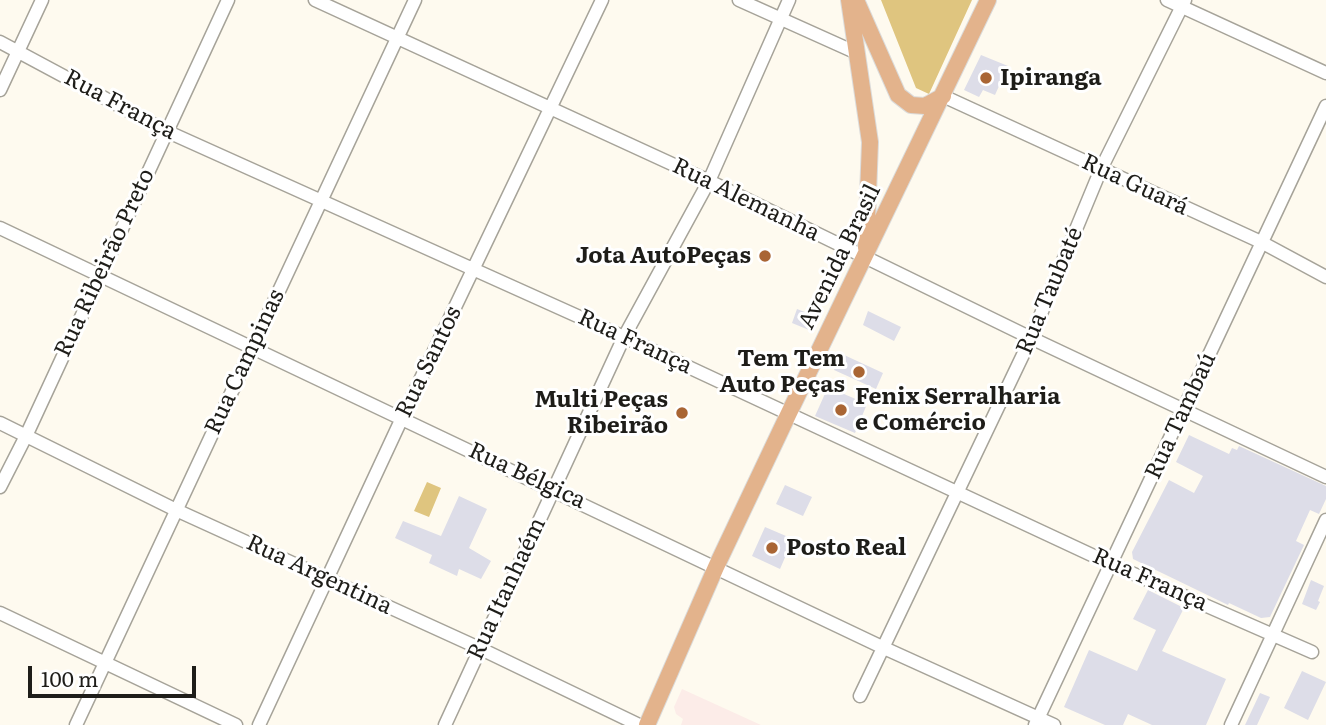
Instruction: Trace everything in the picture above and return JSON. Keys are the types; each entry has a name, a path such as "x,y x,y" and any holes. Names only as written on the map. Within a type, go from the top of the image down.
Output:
{"main road":[{"path":"849,0 870,142 865,257"},
{"path":"856,0 898,95 911,105 925,106 943,96"},
{"name":"Avenida Brasil","path":"647,725 716,567 988,0"}],"street":[{"path":"0,90 42,0"},
{"name":"Rua Ribeirão Preto","path":"0,488 228,0"},
{"name":"Rua Alemanha","path":"315,0 709,181 1031,338 1326,477"},
{"name":"Rua Campinas","path":"76,725 415,0"},
{"name":"Rua Santos","path":"259,725 602,0"},
{"path":"739,0 857,53"},
{"name":"Rua Itanhaém","path":"445,725 624,337 709,181 789,0"},
{"path":"1167,0 1184,3 1326,73"},
{"name":"Rua Taubaté","path":"860,696 1031,338 1101,169 1184,3"},
{"name":"Rua França","path":"0,42 166,131 624,337 1111,564 1312,652"},
{"name":"Rua Guará","path":"943,96 1261,243 1326,277"},
{"name":"Rua Tambaú","path":"1036,721 1326,106"},
{"name":"Rua Bélgica","path":"0,228 554,489 1036,721 1054,725"},
{"name":"Rua Argentina","path":"0,423 176,509 479,648 639,725"},
{"path":"1231,725 1326,520"},
{"path":"0,612 236,725"}],"shaded area":[{"path":"881,0 972,0 929,94 916,88"},
{"path":"427,482 441,488 429,517 414,511"},
{"path":"682,689 761,725 681,725 683,719 676,714 674,707"}],"building":[{"name":"Ipiranga","path":"981,55 1008,66 995,95 983,90 979,97 964,90"},
{"path":"797,309 815,316 809,330 792,323"},
{"path":"868,311 901,327 894,341 863,325"},
{"name":"Tem Tem Auto Peças","path":"842,354 883,373 876,389 834,370"},
{"name":"Fenix Serralharia e Comércio","path":"828,387 867,404 855,433 815,416"},
{"path":"1189,435 1229,454 1232,448 1237,450 1239,446 1326,486 1326,499 1319,514 1310,510 1296,541 1304,545 1270,617 1261,618 1229,603 1228,605 1133,559 1132,552 1169,480 1194,493 1203,476 1176,462"},
{"path":"785,485 812,497 803,516 776,504"},
{"path":"459,496 487,509 469,548 491,561 481,579 459,569 457,576 429,563 432,555 395,538 403,521 441,536"},
{"name":"Posto Real","path":"765,527 793,539 780,569 752,556"},
{"path":"1311,580 1324,586 1316,610 1302,604"},
{"path":"1148,590 1184,608 1162,651 1226,679 1206,725 1152,725 1128,714 1123,725 1105,725 1064,707 1089,650 1137,671 1156,630 1133,619"},
{"path":"1302,671 1326,682 1308,720 1284,708"},
{"path":"1260,693 1270,697 1257,725 1245,725"}],"place":[{"name":"Ipiranga","path":"986,78"},
{"name":"Jota AutoPeças","path":"765,256"},
{"name":"Tem Tem Auto Peças","path":"859,372"},
{"name":"Fenix Serralharia e Comércio","path":"841,410"},
{"name":"Multi Peças Ribeirão","path":"682,413"},
{"name":"Posto Real","path":"772,548"}]}
